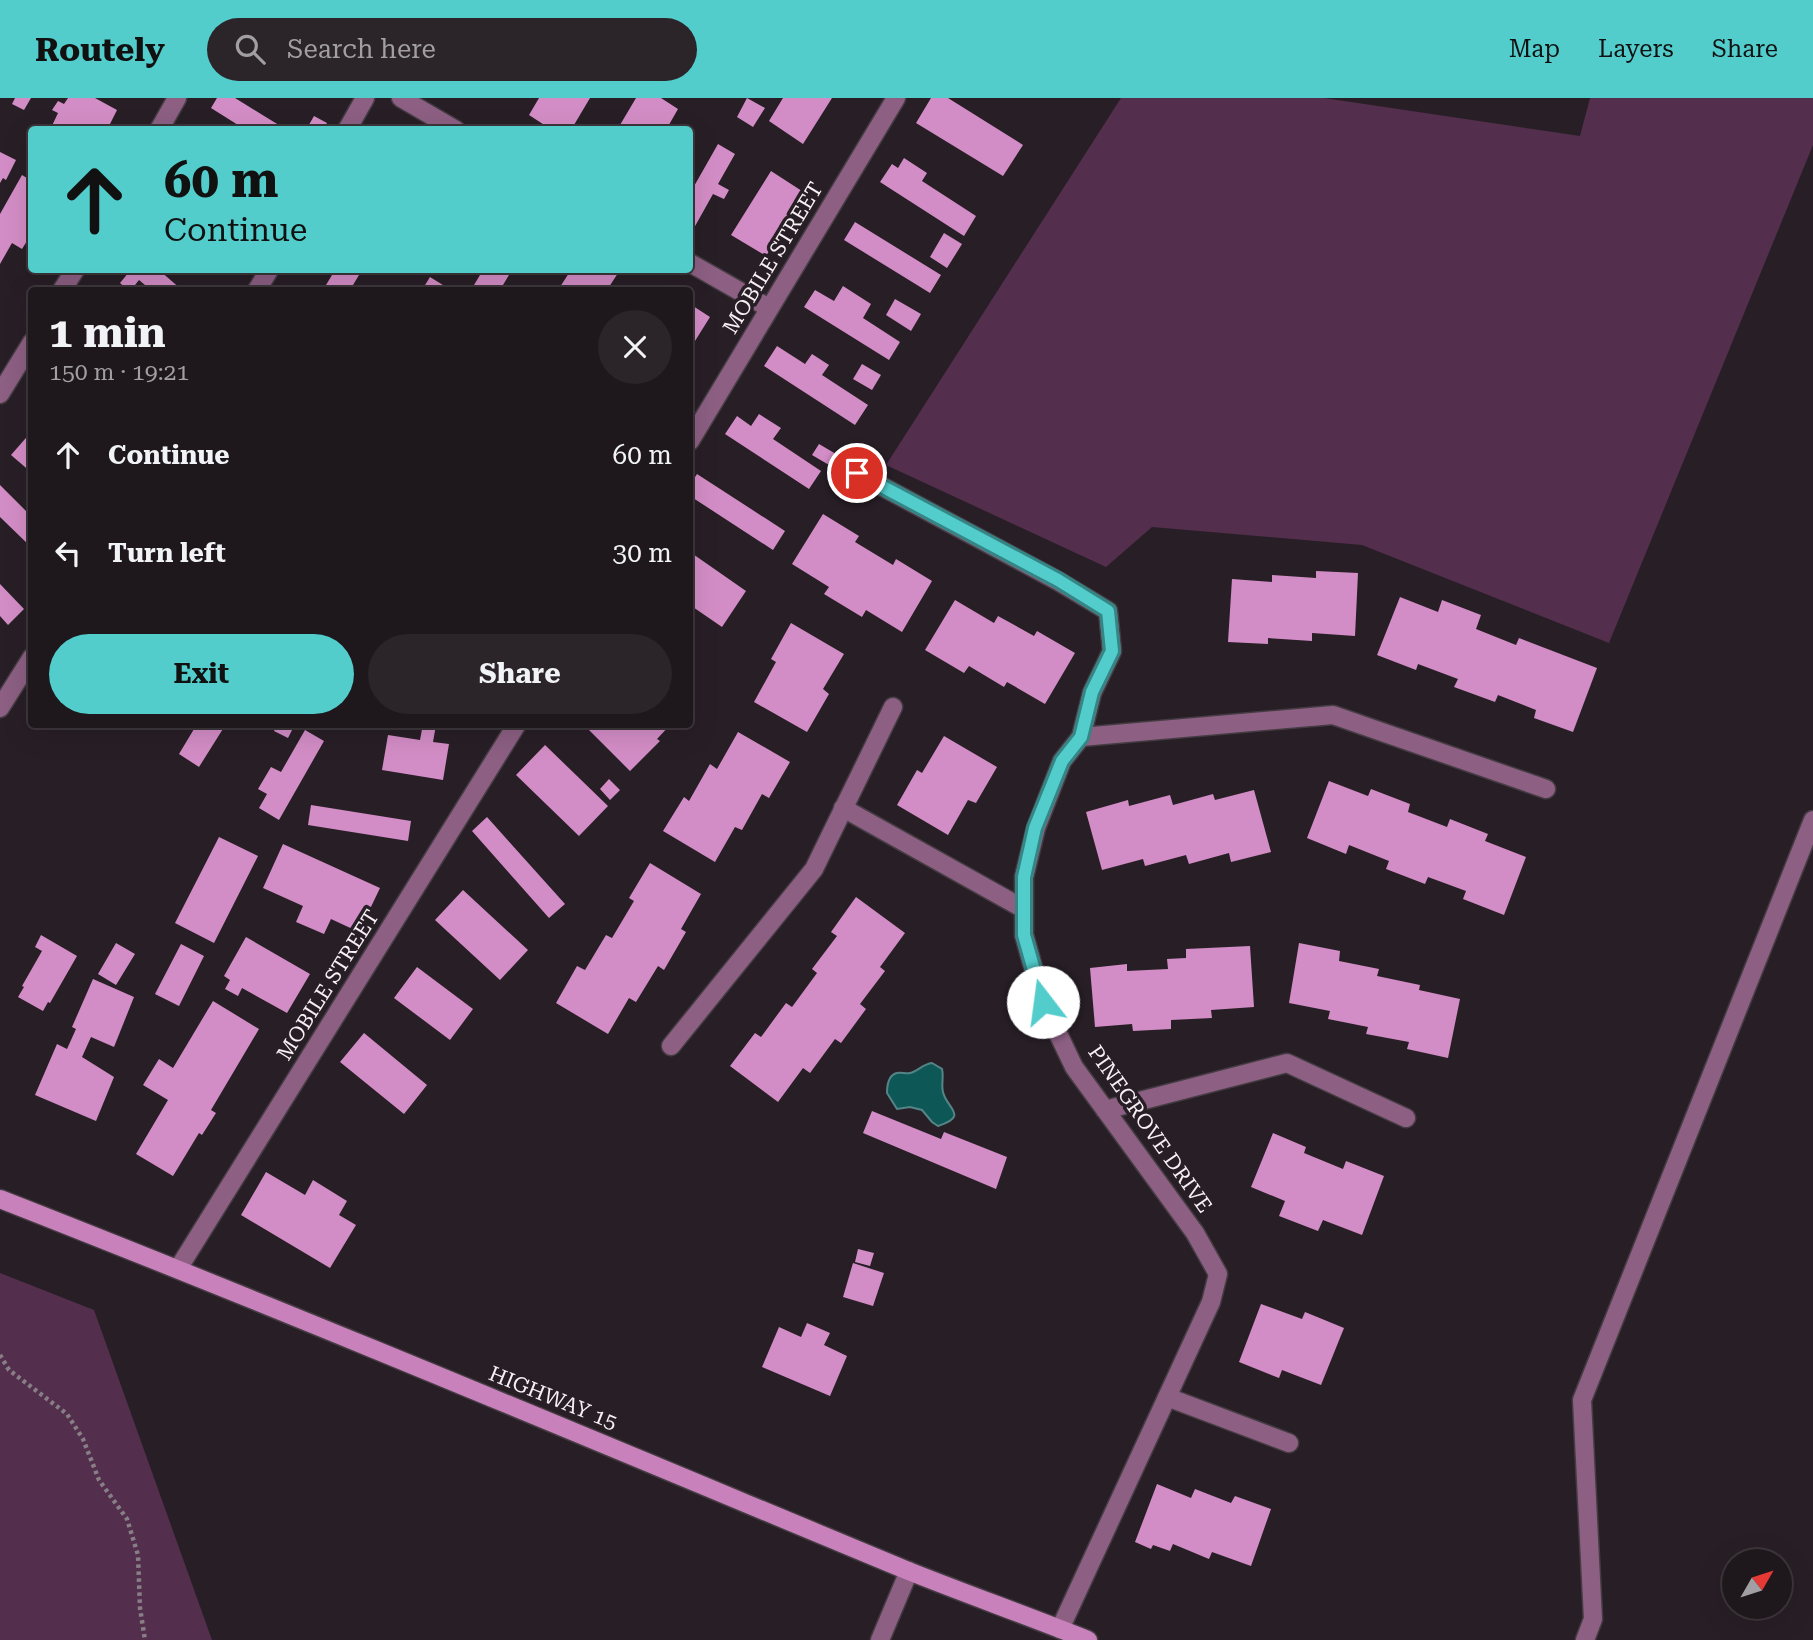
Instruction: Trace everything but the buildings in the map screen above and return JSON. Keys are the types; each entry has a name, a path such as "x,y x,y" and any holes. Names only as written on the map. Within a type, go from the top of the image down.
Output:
{"main road":[{"name":"HIGHWAY 15","path":"0,1199 679,1474 909,1571 1088,1640"}],"street":[{"path":"161,126 177,98"},
{"path":"349,126 365,98"},
{"path":"401,98 449,126"},
{"name":"MOBILE STREET","path":"693,437 896,98"},
{"path":"693,264 769,308"},
{"path":"0,394 28,348"},
{"path":"857,473 1058,580 1108,611 1112,651 1092,692 1081,737 1333,715 1546,789"},
{"path":"0,708 28,663"},
{"path":"671,1046 814,869 893,706"},
{"name":"MOBILE STREET","path":"178,1269 515,728"},
{"name":"PINEGROVE DRIVE","path":"1060,1629 1211,1302 1218,1274 1195,1233 1074,1067 1043,1002 1024,935 1024,877 1035,828 1062,761 1081,737"},
{"path":"843,808 1024,909"},
{"path":"1585,1640 1594,1619 1582,1400 1813,820"},
{"path":"1105,1110 1287,1063 1406,1118"},
{"path":"1167,1397 1289,1443"},
{"path":"880,1640 909,1571"}],"path":[{"path":"0,1355 9,1370 66,1414 83,1439 99,1480 127,1519 138,1555 140,1608 145,1640"}],"shaded area":[{"path":"1121,98 1324,98 1580,136 1590,98 1813,98 1813,145 1609,643 1362,545 1152,527 1106,567 886,465"},
{"path":"0,1273 94,1310 212,1640 0,1640"}],"water":[{"path":"932,1063 942,1069 943,1092 954,1111 953,1119 938,1126 922,1110 910,1107 897,1109 887,1093 889,1081 894,1074 910,1073"}],"route":[{"path":"857,473 1058,580 1108,611 1112,651 1092,692 1081,737 1062,761 1035,828 1024,877 1024,935 1043,1002"}]}
